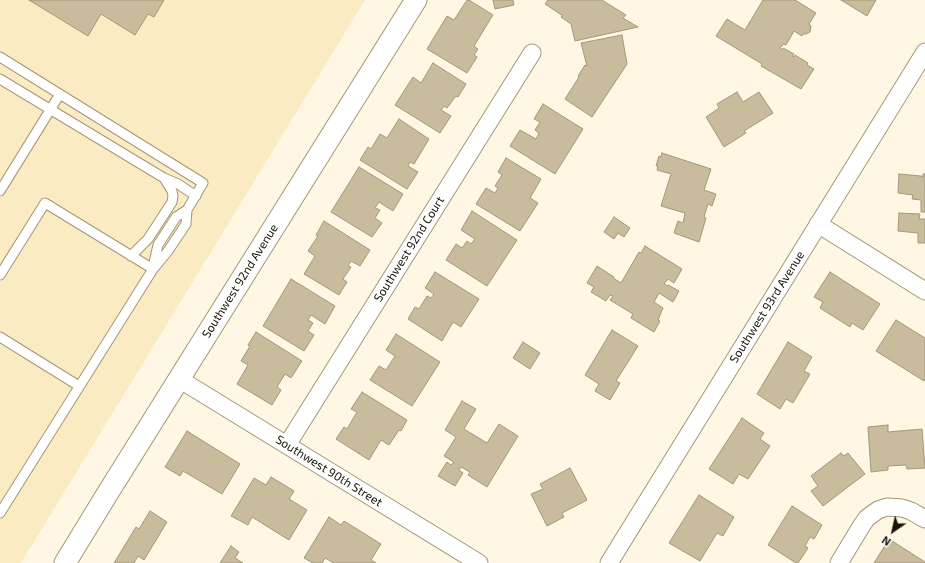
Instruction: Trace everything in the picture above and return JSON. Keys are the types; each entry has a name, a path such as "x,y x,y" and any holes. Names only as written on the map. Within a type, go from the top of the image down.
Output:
{"street":[{"name":"Southwest 92nd Avenue","path":"65,563 416,0"},
{"name":"Southwest 93rd Avenue","path":"609,563 925,52"},
{"name":"Southwest 92nd Court","path":"287,445 532,53"},
{"path":"818,224 925,291"},
{"name":"Southwest 90th Street","path":"179,379 479,563"},
{"path":"839,563 862,525 878,510 892,507 902,508 925,519"}],"lane":[{"path":"0,57 203,183 187,210 176,217 158,245 152,269 0,514"},
{"path":"0,78 196,196"},
{"path":"0,191 60,94"},
{"path":"131,256 148,239 172,202 172,191 164,178"},
{"path":"0,275 45,203 152,269"},
{"path":"0,338 79,386"}],"shaded area":[{"path":"0,0 365,0 21,563 0,563"}],"building":[{"path":"29,0 164,0 154,17 148,14 135,35 101,14 88,36"},
{"path":"467,0 493,15 474,46 478,49 474,55 477,57 467,73 427,49 447,16 454,20"},
{"path":"493,0 513,0 514,5 495,9"},
{"path":"548,0 602,0 626,15 623,18 638,27 575,41 571,24 561,17 563,16 545,4"},
{"path":"763,0 795,0 816,13 809,24 811,26 810,32 803,34 802,36 794,31 786,45 784,44 780,48 794,54 792,56 794,57 795,55 808,63 807,65 814,69 801,89 761,66 762,64 716,36 727,19 745,30"},
{"path":"841,0 876,0 867,16"},
{"path":"622,35 627,64 592,117 565,99 585,65 587,66 581,43"},
{"path":"433,63 466,84 458,97 456,96 447,108 444,106 441,110 451,116 440,133 395,105 413,77 421,83"},
{"path":"737,92 743,102 759,92 773,113 744,131 746,133 724,147 706,117 719,108 717,104"},
{"path":"543,104 583,129 555,174 510,146 520,130 536,139 539,133 535,130 540,122 534,119"},
{"path":"399,119 429,139 414,164 410,162 408,166 418,172 407,189 360,160 368,147 371,149 380,134 387,138"},
{"path":"662,153 711,169 704,190 716,194 712,206 708,204 704,217 706,218 699,242 674,233 678,221 683,223 685,213 661,206 671,174 657,170 658,166 656,166 659,156 661,157"},
{"path":"506,158 541,179 530,198 538,203 520,231 476,204 486,188 495,193 498,188 495,186 502,175 498,172"},
{"path":"359,167 403,194 393,211 379,202 375,208 380,210 375,218 382,223 372,237 331,212"},
{"path":"899,174 923,177 923,174 925,174 925,212 921,212 921,200 912,199 913,195 898,193"},
{"path":"472,211 517,240 487,286 446,260 456,244 462,248 467,241 471,244 475,239 461,230"},
{"path":"899,213 920,214 919,219 925,219 925,243 918,243 918,233 898,231"},
{"path":"614,217 630,228 624,237 618,233 614,239 604,232"},
{"path":"324,221 370,250 360,266 351,261 348,266 351,267 343,279 347,282 339,295 304,274 315,256 308,251 318,236 316,235"},
{"path":"645,246 682,269 674,283 668,279 664,284 679,291 673,302 659,293 654,302 663,308 658,320 660,321 654,332 631,318 633,314 610,300 613,296 610,295 606,301 591,292 594,287 587,283 597,266 621,283 639,252 641,253"},
{"path":"435,272 479,299 461,327 453,322 442,341 408,319 415,307 419,309 427,296 431,298 434,294 425,288"},
{"path":"830,272 880,304 863,330 852,323 850,327 820,308 823,302 814,297"},
{"path":"291,279 335,306 325,324 311,315 308,320 313,323 308,331 314,335 304,351 263,326"},
{"path":"896,320 925,338 924,381 876,351"},
{"path":"612,330 638,346 616,381 620,383 610,400 595,391 599,384 585,375"},
{"path":"256,332 302,361 291,378 285,374 277,387 281,390 272,405 237,384 248,365 241,361"},
{"path":"396,334 440,362 412,406 370,380 379,366 386,370 395,356 386,350"},
{"path":"523,342 540,353 530,369 513,358"},
{"path":"788,342 812,357 804,371 810,374 793,403 786,399 780,409 757,394"},
{"path":"362,392 407,420 401,431 399,430 389,445 381,440 369,460 336,439 344,427 347,429 357,412 351,409"},
{"path":"462,401 476,409 464,429 487,443 499,424 518,436 487,487 468,475 470,472 461,467 459,470 463,473 455,486 438,476 447,462 451,465 454,462 444,456 456,437 445,430"},
{"path":"742,418 764,433 760,439 770,446 748,479 739,474 733,484 709,469"},
{"path":"888,425 888,432 922,429 925,468 907,469 906,465 888,466 888,470 871,472 868,427"},
{"path":"187,431 240,464 222,494 183,471 180,476 165,467"},
{"path":"841,453 844,456 848,453 865,474 823,506 811,491 818,486 811,476"},
{"path":"570,468 587,500 562,513 564,517 547,526 531,494 543,489 540,484"},
{"path":"271,477 294,491 289,499 307,510 289,540 252,517 248,525 231,516 254,478 266,485"},
{"path":"699,495 734,517 723,536 717,533 700,561 669,543"},
{"path":"792,506 822,525 814,539 810,537 805,546 808,548 798,563 768,545"},
{"path":"150,511 167,522 144,560 138,556 134,563 114,563 136,527 139,529"},
{"path":"329,517 341,525 344,521 381,544 371,560 376,563 334,563 325,558 322,563 313,563 304,558"},
{"path":"889,539 925,562 925,563 874,563"},
{"path":"231,546 239,552 235,558 243,563 220,563"}]}
